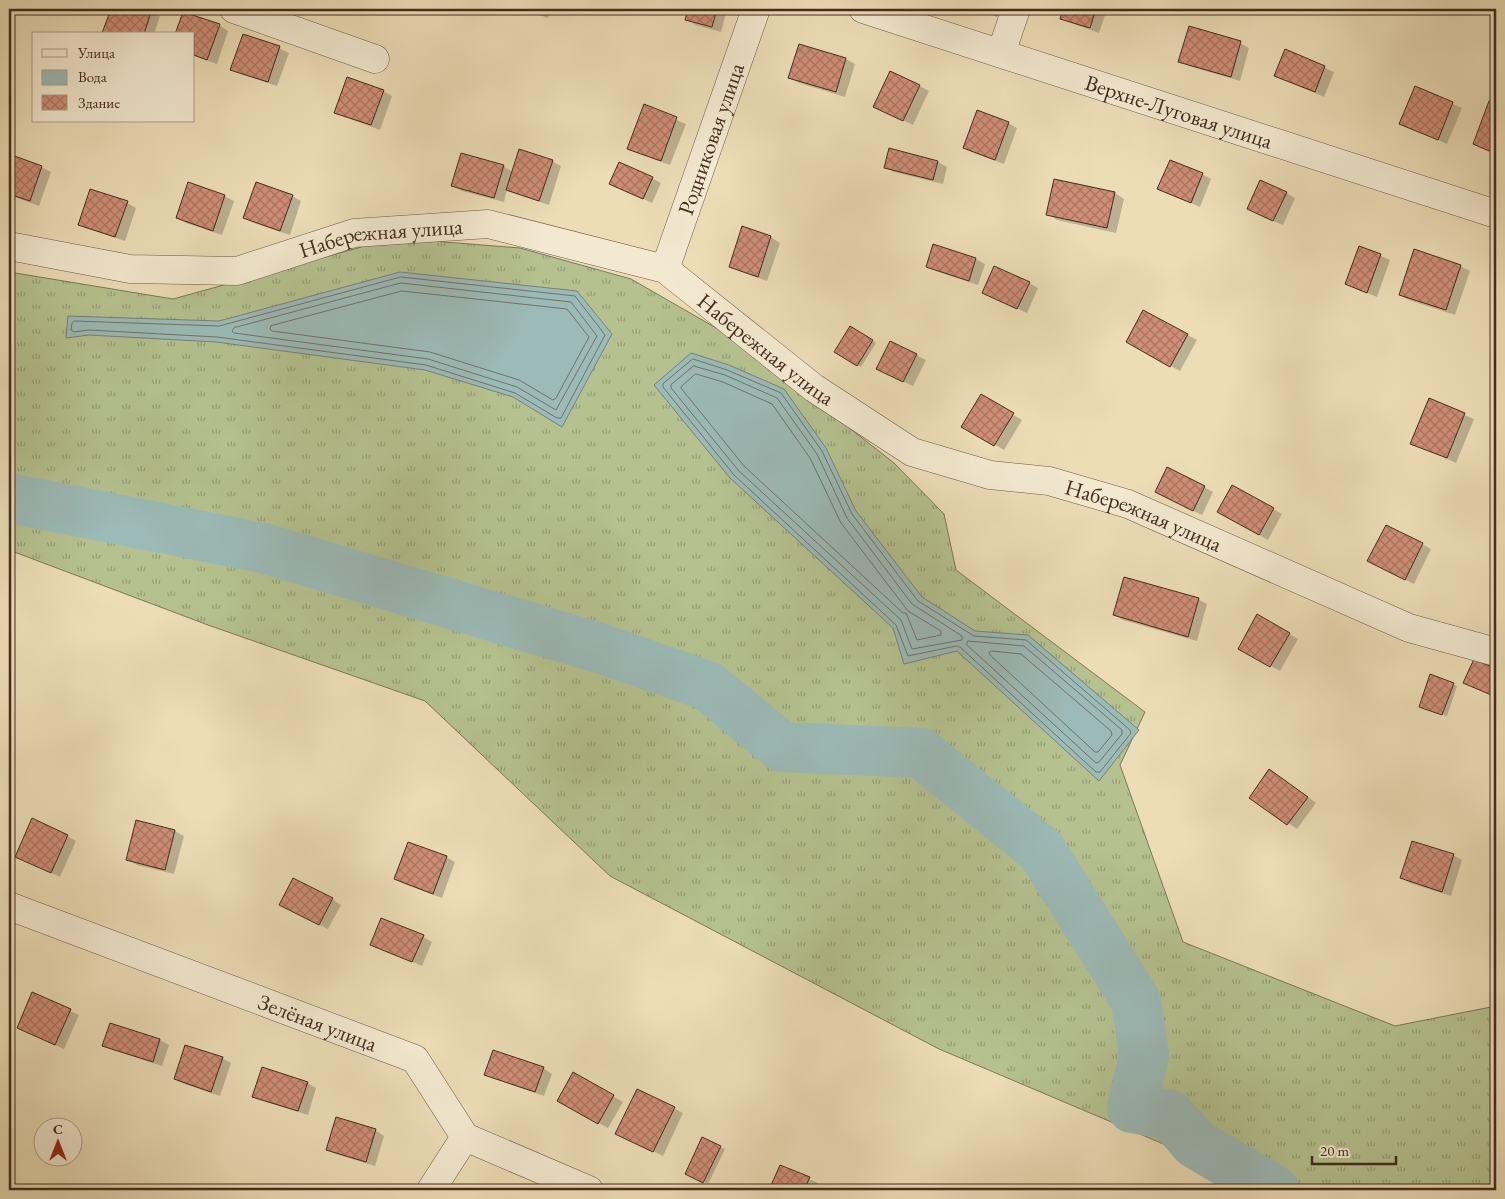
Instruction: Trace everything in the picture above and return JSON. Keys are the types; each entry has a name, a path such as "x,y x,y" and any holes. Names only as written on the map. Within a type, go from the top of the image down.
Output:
{"street":[{"path":"234,9 375,58"},
{"name":"Родниковая улица","path":"665,269 756,9"},
{"name":"Верхне-Луговая улица","path":"863,9 1001,52 1496,214"},
{"path":"1001,52 1016,9"},
{"name":"Набережная улица","path":"9,246 130,269 237,271 354,233 488,224 665,269 814,388 912,452 990,475 1048,481 1128,504 1409,628 1496,652"},
{"name":"Зелёная улица","path":"9,906 415,1059 465,1137"},
{"path":"431,1190 465,1137 589,1190"}],"green space":[{"path":"394,238 520,248 631,279 737,340 894,463 944,514 956,570 1145,712 1120,765 1183,942 1395,1026 1496,1006 1496,1190 1272,1190 939,1049 610,876 425,701 208,625 9,550 9,272 173,299"}],"water":[{"path":"400,272 577,291 612,334 562,427 513,397 425,370 216,342 89,335 66,338 68,316 219,321"},
{"path":"691,353 729,365 784,389 826,448 856,511 922,597 975,631 1028,635 1139,730 1099,781 957,651 904,664 893,628 730,478 654,385"}],"building":[{"path":"111,9 152,9 145,32 102,32"},
{"path":"522,9 540,9 538,14"},
{"path":"688,9 717,9 712,27 685,20"},
{"path":"1063,9 1096,9 1090,28 1060,19"},
{"path":"183,12 220,24 207,60 195,55 195,32 176,32"},
{"path":"1189,26 1241,41 1231,77 1178,62"},
{"path":"243,34 280,46 268,82 230,70"},
{"path":"799,44 846,58 836,92 788,78"},
{"path":"1285,49 1325,66 1315,92 1274,76"},
{"path":"890,71 920,85 903,121 873,107"},
{"path":"347,77 384,90 371,125 334,113"},
{"path":"1415,86 1453,102 1438,140 1399,124"},
{"path":"1489,101 1496,104 1496,154 1473,144"},
{"path":"644,104 677,117 661,161 627,149"},
{"path":"977,110 1009,122 995,160 963,148"},
{"path":"889,148 938,161 933,180 884,168"},
{"path":"519,149 553,160 539,201 506,190"},
{"path":"461,153 504,165 494,198 451,186"},
{"path":"9,154 42,166 30,201 9,194"},
{"path":"1170,160 1203,173 1191,203 1157,189"},
{"path":"619,162 653,177 643,199 609,184"},
{"path":"1054,179 1115,192 1107,228 1046,215"},
{"path":"1260,180 1287,192 1273,221 1247,209"},
{"path":"188,182 225,195 213,231 176,218"},
{"path":"256,182 293,195 280,231 243,218"},
{"path":"90,189 128,201 115,237 78,225"},
{"path":"742,226 771,236 758,277 729,267"},
{"path":"933,244 976,258 969,281 926,267"},
{"path":"1359,246 1381,254 1367,293 1345,284"},
{"path":"1414,249 1461,265 1446,310 1399,295"},
{"path":"994,266 1030,282 1017,309 982,293"},
{"path":"1143,310 1188,334 1170,367 1126,342"},
{"path":"850,326 873,340 857,366 834,352"},
{"path":"890,341 917,354 903,382 876,369"},
{"path":"981,394 1014,413 994,446 961,427"},
{"path":"1429,398 1465,413 1447,458 1410,444"},
{"path":"1167,467 1205,486 1193,511 1155,492"},
{"path":"1232,485 1274,508 1259,535 1217,512"},
{"path":"1386,525 1423,543 1405,580 1367,561"},
{"path":"1124,577 1199,598 1188,637 1113,615"},
{"path":"1257,614 1290,633 1270,667 1238,649"},
{"path":"1474,659 1496,669 1496,697 1463,683"},
{"path":"1430,674 1454,683 1442,715 1419,707"},
{"path":"1269,769 1308,797 1287,825 1249,798"},
{"path":"32,818 68,835 51,873 15,857"},
{"path":"136,820 175,830 165,870 126,860"},
{"path":"1412,841 1454,854 1442,892 1400,878"},
{"path":"408,842 447,856 433,894 394,879"},
{"path":"293,878 333,898 319,925 279,905"},
{"path":"381,918 424,935 412,962 370,945"},
{"path":"32,992 71,1009 55,1045 17,1028"},
{"path":"110,1023 160,1039 153,1062 102,1046"},
{"path":"185,1045 223,1057 211,1092 174,1079"},
{"path":"493,1050 544,1067 535,1092 484,1075"},
{"path":"262,1067 308,1082 298,1111 252,1097"},
{"path":"573,1072 614,1095 598,1124 557,1101"},
{"path":"637,1089 675,1107 653,1152 615,1134"},
{"path":"336,1117 376,1129 366,1162 326,1150"},
{"path":"702,1137 721,1146 703,1183 685,1174"},
{"path":"780,1165 810,1177 804,1190 769,1190"}],"waterway":[{"path":"9,498 263,548 599,648 708,686 782,747 921,753 1041,850 1136,1001 1144,1055 1132,1108 1170,1115 1196,1144 1274,1190"}]}
